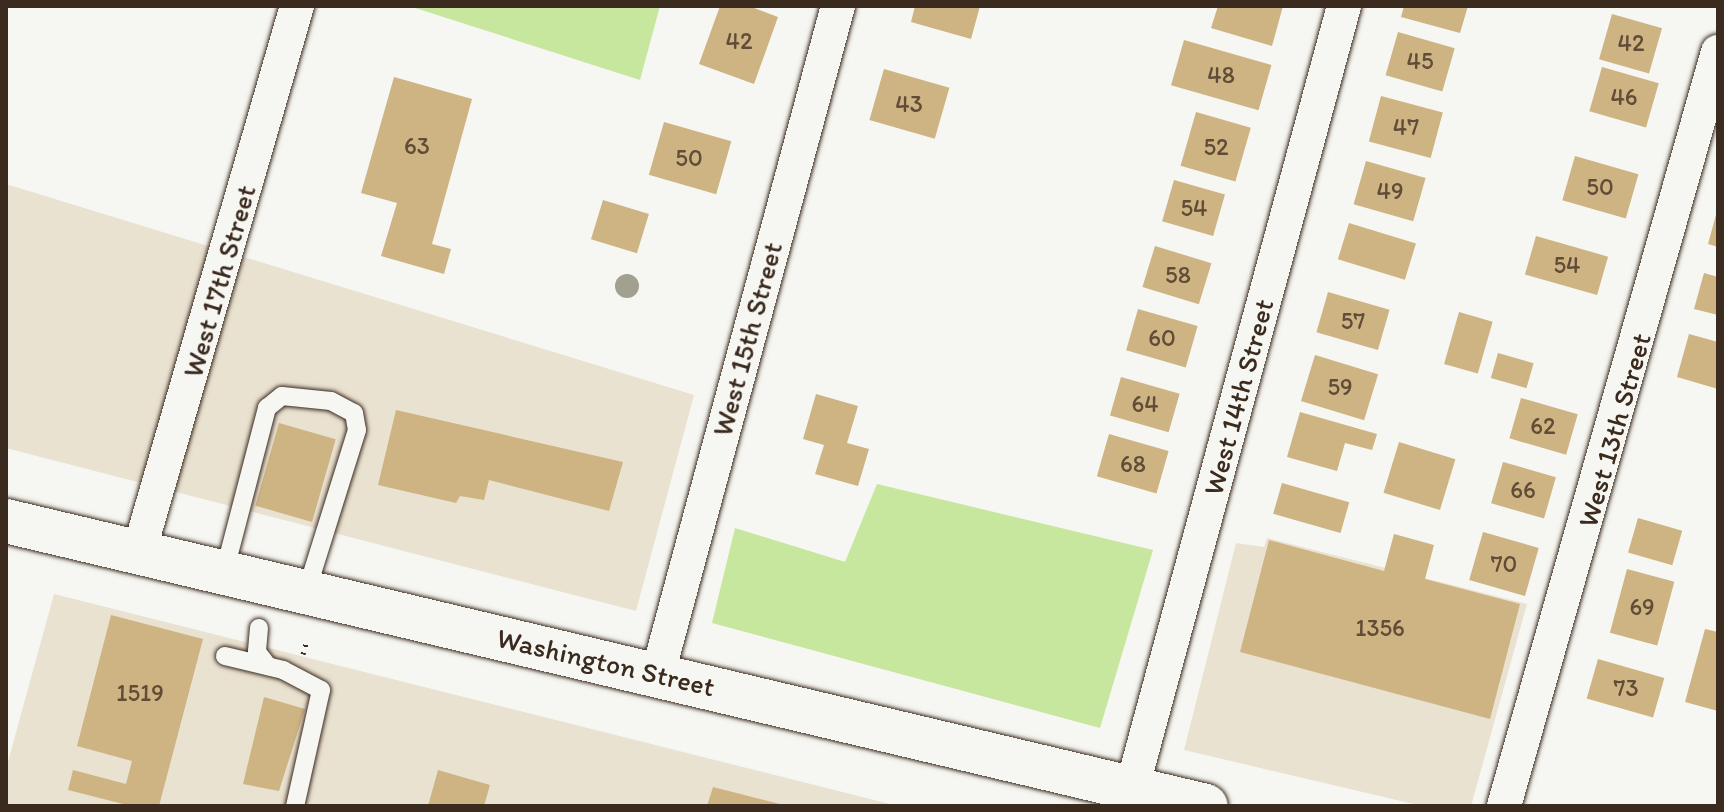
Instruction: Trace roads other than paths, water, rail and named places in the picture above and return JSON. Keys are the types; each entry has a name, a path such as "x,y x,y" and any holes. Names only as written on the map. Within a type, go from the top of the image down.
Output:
{"main road":[{"name":"Washington Street","path":"6,521 306,596 658,673 1206,806"}],"street":[{"name":"West 17th Street","path":"138,555 297,6"},
{"name":"West 15th Street","path":"658,673 838,6"},
{"name":"West 14th Street","path":"1132,788 1344,6"},
{"name":"West 13th Street","path":"1504,806 1718,52"}],"lane":[{"path":"224,576 267,408 282,396 331,401 354,413 357,430 306,596"},
{"path":"259,628 257,652 268,666"},
{"path":"225,656 268,666 311,683 323,695 295,806"}]}
